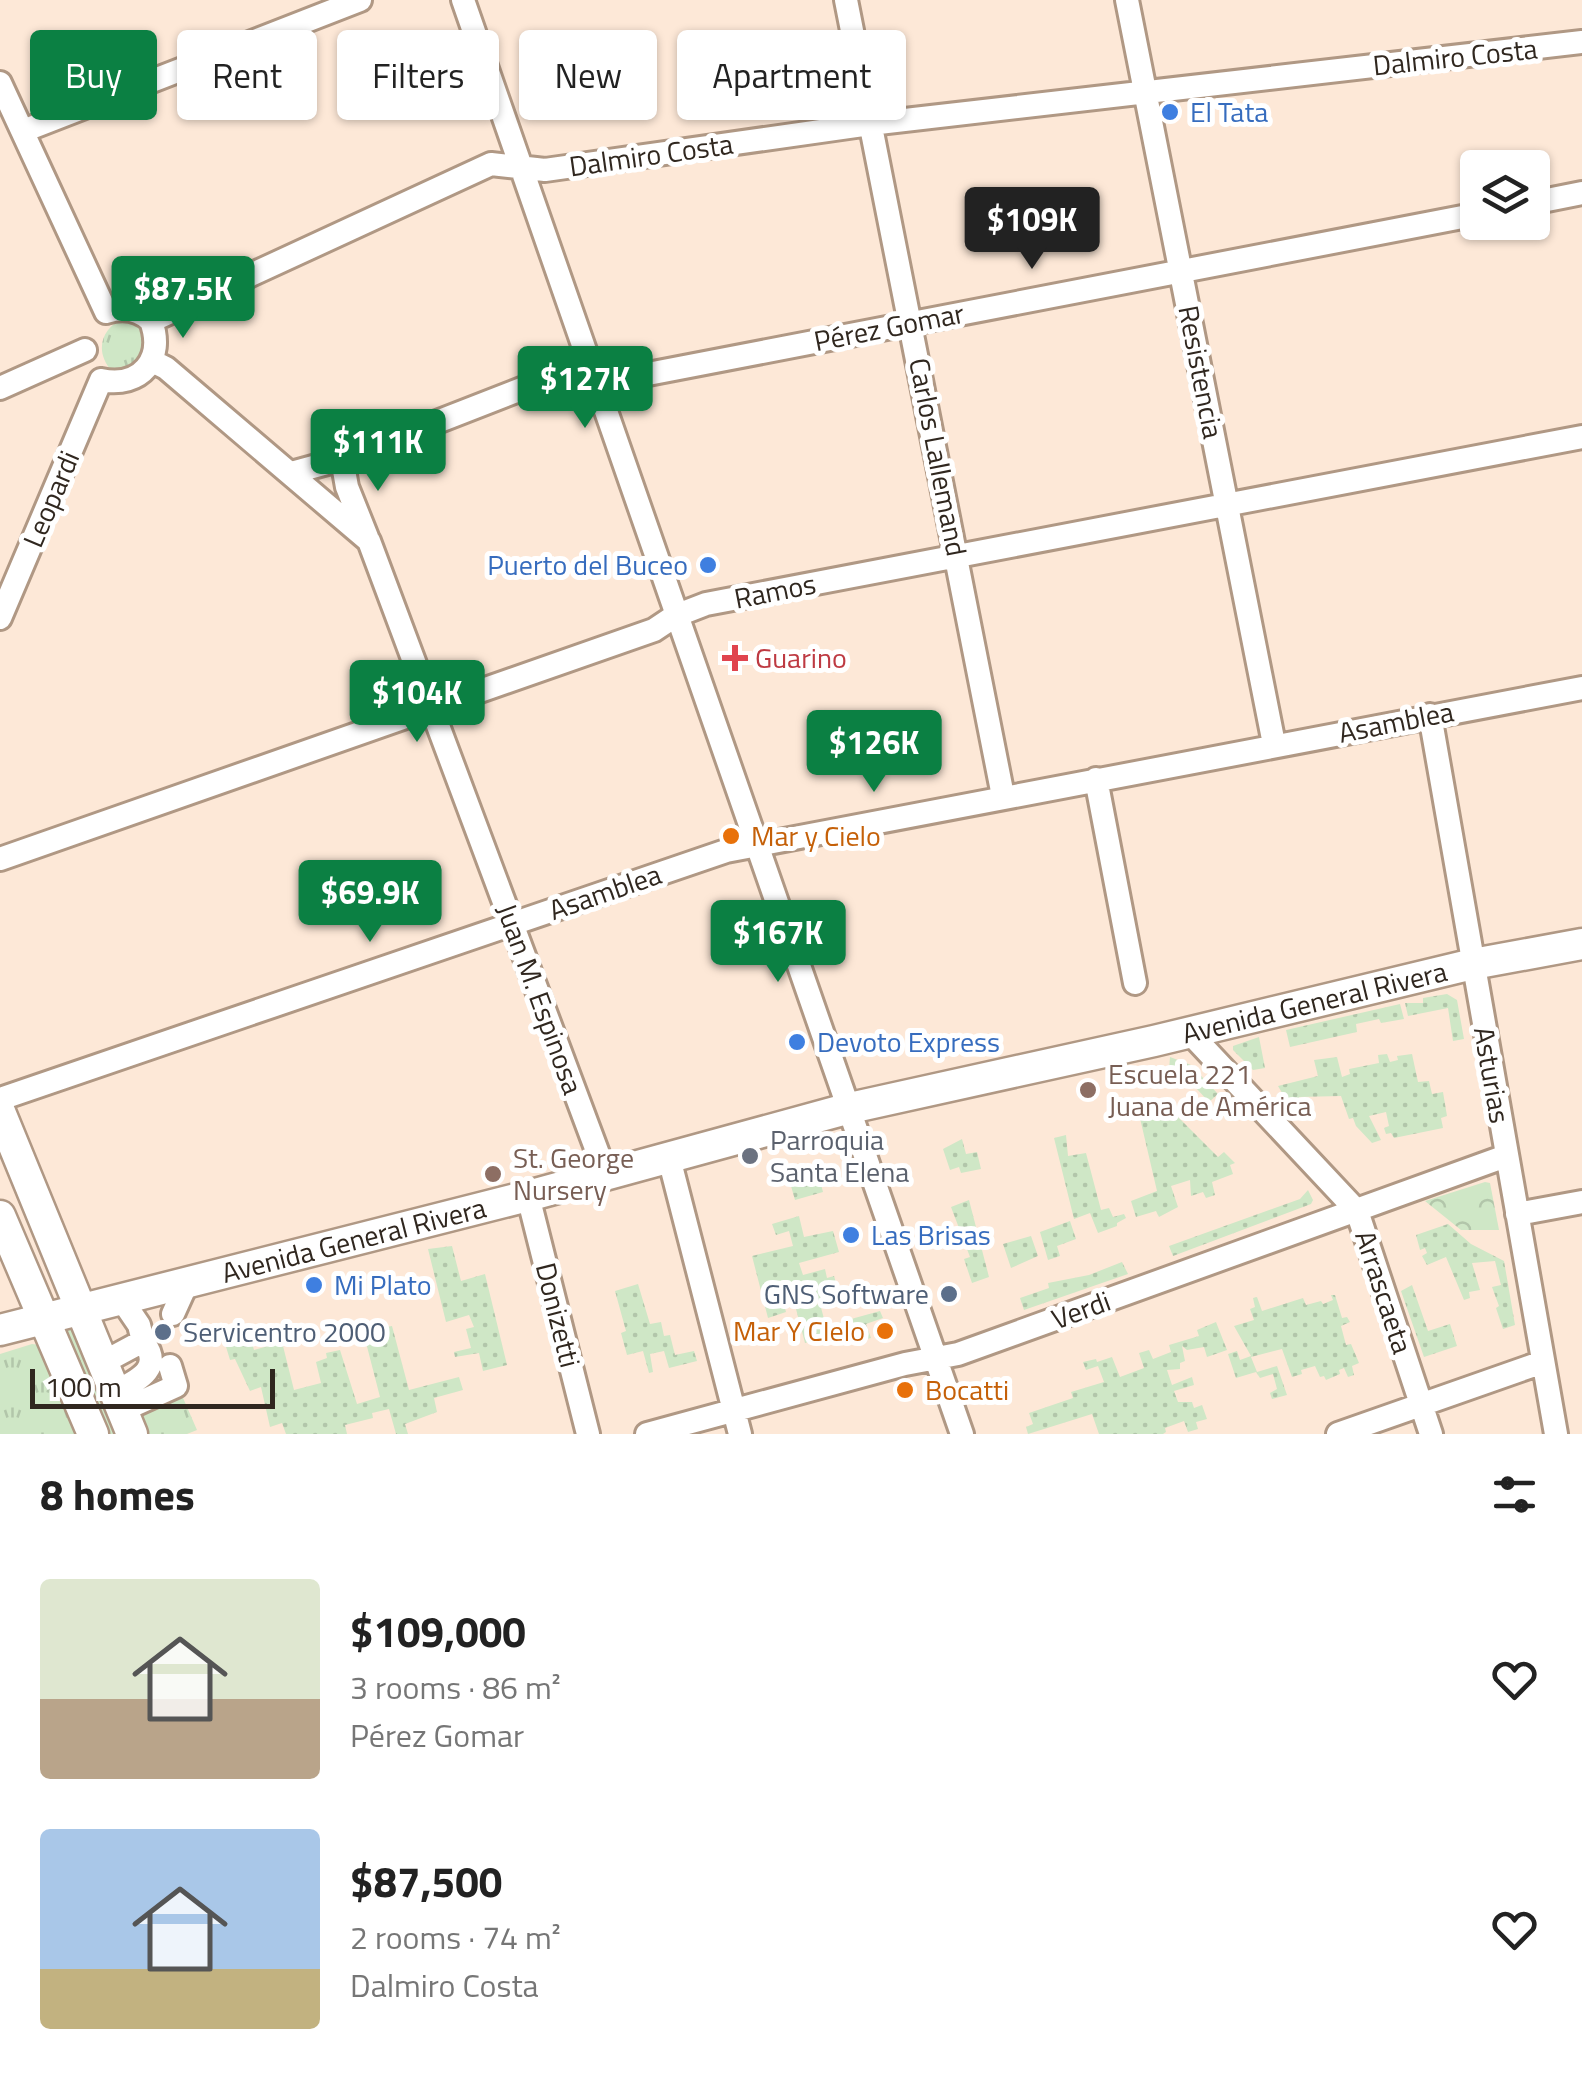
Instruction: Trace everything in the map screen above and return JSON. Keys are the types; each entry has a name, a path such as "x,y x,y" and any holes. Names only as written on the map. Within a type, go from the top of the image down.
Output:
{"main road":[{"name":"Avenida General Rivera","path":"0,1330 528,1196 850,1108 1190,1033 1473,964 1582,944"},
{"path":"0,1112 123,1412"},
{"path":"0,1216 93,1434"}],"street":[{"path":"24,131 360,0"},
{"path":"463,0 962,1434"},
{"name":"Carlos Lallemand","path":"846,0 1004,796"},
{"name":"Resistencia","path":"1127,0 1274,744"},
{"name":"Dalmiro Costa","path":"151,321 491,164 545,170 870,124 1582,42"},
{"path":"0,83 106,312"},
{"path":"1550,200 1582,193"},
{"name":"Pérez Gomar","path":"292,473 592,374 911,322 1460,217"},
{"path":"116,309 134,311 151,321 156,344 152,361 137,378 101,380 90,366 85,350 93,326 106,312 116,309"},
{"path":"0,388 85,350"},
{"name":"Juan M. Espinosa","path":"152,361 166,368 369,541"},
{"name":"Leopardi","path":"0,618 101,380"},
{"name":"Ramos","path":"0,859 654,630 675,616 706,604 1582,437"},
{"name":"Juan M. Espinosa","path":"342,459 348,487 606,1175"},
{"name":"Asamblea","path":"0,1099 726,851 1582,688"},
{"name":"Asturias","path":"1430,715 1556,1434"},
{"path":"1096,779 1135,983"},
{"name":"Arrascaeta","path":"1190,1033 1357,1212 1431,1434"},
{"name":"Verdi","path":"647,1434 737,1422 958,1354 1506,1156"},
{"path":"669,1158 737,1422"},
{"name":"Donizetti","path":"528,1196 588,1434"},
{"path":"1517,1214 1582,1202"},
{"path":"172,1314 186,1284"},
{"path":"122,1300 138,1325 152,1363 123,1412"},
{"path":"104,1362 143,1341"},
{"path":"1338,1434 1542,1362"},
{"path":"123,1412 176,1386 170,1366"}],"green space":[{"path":"125,318 140,325 146,348 135,369 112,371 103,356 103,341 110,327"},
{"path":"1447,994 1457,1000 1464,1039 1453,1041 1448,1008 1408,1016 1405,1003 1423,1003 1423,998"},
{"path":"1400,1004 1404,1019 1356,1024 1357,1032 1290,1047 1286,1030"},
{"path":"1259,1037 1265,1068 1253,1070 1233,1046"},
{"path":"1387,1054 1390,1062 1398,1060 1397,1056 1412,1054 1418,1082 1429,1081 1432,1094 1443,1092 1447,1116 1441,1118 1443,1128 1394,1138 1384,1128 1389,1126 1386,1112 1369,1116 1381,1140 1372,1143 1353,1118 1349,1119 1341,1096 1299,1097 1301,1107 1291,1108 1278,1086 1318,1076 1314,1060 1337,1057 1342,1077 1350,1074 1349,1069 1379,1063 1378,1055"},
{"path":"1170,1057 1191,1065 1218,1094 1209,1102 1183,1074 1169,1070"},
{"path":"1165,1104 1218,1157 1224,1152 1235,1163 1230,1165 1233,1174 1212,1182 1215,1195 1206,1198 1203,1192 1191,1196 1190,1180 1171,1186 1178,1207 1159,1217 1156,1211 1136,1217 1131,1201 1157,1191 1139,1114 1153,1111 1153,1105"},
{"path":"1066,1135 1068,1156 1086,1153 1101,1210 1109,1208 1113,1217 1124,1214 1126,1218 1117,1226 1098,1233 1090,1213 1074,1219 1054,1138"},
{"path":"962,1139 966,1154 977,1152 981,1169 961,1173 959,1167 950,1170 943,1149"},
{"path":"816,1165 823,1192 795,1200 787,1172"},
{"path":"1490,1183 1499,1230 1461,1230 1425,1201"},
{"path":"1308,1190 1311,1204 1173,1256 1169,1246 1300,1199"},
{"path":"969,1200 989,1277 972,1283 964,1259 970,1257 951,1207"},
{"path":"799,1216 804,1237 833,1231 839,1252 799,1263 803,1275 825,1269 827,1278 834,1276 841,1299 820,1304 826,1326 880,1311 883,1318 866,1324 871,1338 849,1343 843,1329 805,1343 796,1309 819,1304 814,1283 781,1293 786,1312 768,1318 752,1256 793,1246 789,1231 776,1235 772,1224"},
{"path":"1070,1221 1076,1239 1057,1246 1060,1256 1048,1260 1040,1232"},
{"path":"1448,1224 1471,1244 1504,1261 1515,1325 1503,1329 1496,1308 1499,1306 1492,1287 1501,1285 1495,1261 1472,1263 1480,1290 1469,1292 1470,1298 1464,1300 1446,1257 1427,1265 1422,1256 1427,1253 1425,1248 1420,1250 1416,1235"},
{"path":"1031,1236 1038,1256 1011,1268 1003,1244"},
{"path":"452,1246 461,1281 485,1274 507,1365 483,1371 479,1353 455,1357 454,1352 471,1348 466,1329 474,1327 469,1315 446,1322 428,1249"},
{"path":"1122,1262 1128,1274 1024,1310 1020,1298 1049,1288 1048,1283 1089,1275"},
{"path":"638,1284 650,1324 661,1322 664,1336 670,1335 675,1355 694,1351 697,1361 669,1368 664,1351 650,1354 653,1372 649,1373 643,1351 627,1355 621,1333 626,1331 615,1291"},
{"path":"1412,1285 1428,1331 1450,1324 1457,1346 1424,1357 1401,1291"},
{"path":"1331,1295 1335,1295 1342,1318 1347,1317 1350,1322 1341,1326 1346,1345 1351,1344 1359,1363 1352,1366 1354,1375 1348,1377 1344,1368 1326,1380 1315,1366 1292,1377 1282,1349 1251,1357 1257,1372 1277,1366 1287,1395 1272,1399 1270,1393 1277,1389 1273,1374 1260,1378 1256,1372 1236,1378 1228,1354 1237,1351 1240,1360 1251,1356 1234,1326 1254,1320 1250,1309 1255,1307 1253,1298 1257,1297 1262,1311 1303,1298 1306,1305 1321,1301 1323,1304 1333,1300"},
{"path":"1216,1322 1227,1350 1207,1357 1204,1347 1187,1350 1182,1346 1185,1361 1180,1363 1180,1369 1167,1370 1172,1385 1192,1377 1194,1385 1174,1391 1178,1402 1192,1402 1194,1408 1202,1405 1207,1419 1196,1422 1198,1429 1188,1432 1184,1421 1165,1428 1163,1434 1099,1434 1092,1414 1028,1434 1026,1427 1033,1424 1029,1413 1073,1398 1071,1392 1104,1382 1098,1366 1086,1370 1083,1362 1112,1357 1120,1377 1144,1368 1139,1353 1149,1350 1153,1359 1171,1352 1169,1345 1199,1336 1197,1330"},
{"path":"392,1326 409,1390 459,1377 463,1390 434,1398 437,1412 405,1424 408,1434 396,1434 389,1409 345,1425 347,1434 286,1434 282,1423 270,1427 261,1387 250,1391 235,1359 230,1360 224,1340 250,1336 254,1350 282,1342 294,1390 321,1383 316,1362 327,1358 326,1353 340,1350 357,1404 380,1397 363,1331"},
{"path":"77,1331 121,1434 101,1434 63,1333"},
{"path":"40,1345 80,1434 0,1434 0,1354"},
{"path":"180,1391 197,1430 187,1434 149,1434 138,1409"}],"place":[{"name":"El Tata","path":"1170,112"},
{"name":"Puerto del Buceo","path":"708,565"},
{"name":"Guarino","path":"735,658"},
{"name":"Mar y Cielo","path":"731,836"},
{"name":"Devoto Express","path":"797,1042"},
{"name":"Escuela 221 Juana de América","path":"1088,1090"},
{"name":"Parroquia Santa Elena","path":"750,1156"},
{"name":"St. George Nursery","path":"493,1174"},
{"name":"Las Brisas","path":"851,1235"},
{"name":"Mi Plato","path":"314,1285"},
{"name":"GNS Software","path":"949,1294"},
{"name":"Mar Y CIelo","path":"885,1331"},
{"name":"Servicentro 2000","path":"163,1332"},
{"name":"Bocatti","path":"905,1390"}]}
